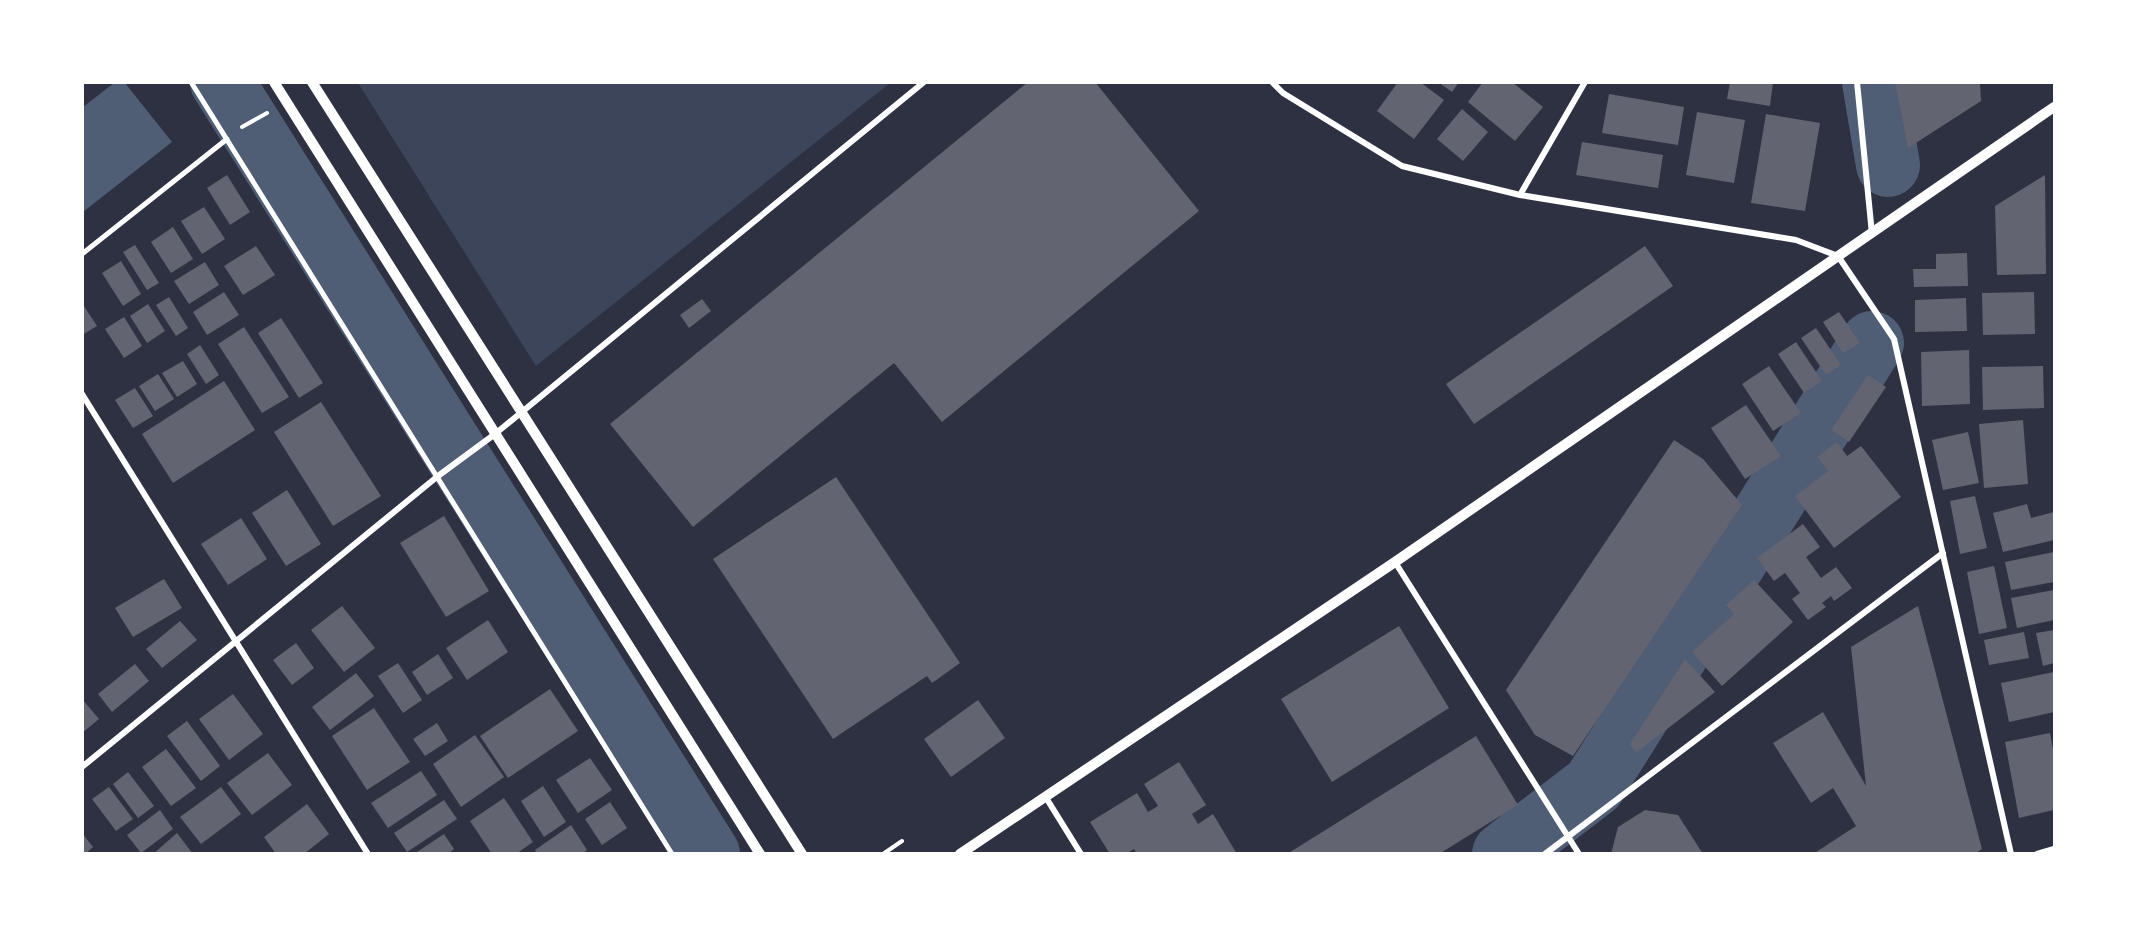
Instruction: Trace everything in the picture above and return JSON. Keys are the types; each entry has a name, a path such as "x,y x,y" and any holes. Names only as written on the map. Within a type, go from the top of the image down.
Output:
{"street":[{"path":"191,82 672,854"},
{"path":"274,82 760,854"},
{"path":"312,82 802,854"},
{"path":"82,767 449,467 495,434 924,82"},
{"path":"1272,82 1282,93 1402,166 1521,195 1796,240 1838,256 1894,339 2011,854"},
{"path":"1521,195 1585,82"},
{"path":"1857,82 1872,234"},
{"path":"960,854 1395,562 2055,107"},
{"path":"82,254 227,139"},
{"path":"82,394 368,854"},
{"path":"1545,854 1943,553"},
{"path":"1395,562 1579,854"},
{"path":"1045,796 1081,854"},
{"path":"2037,854 2055,849"}],"path":[{"path":"233,133 264,114"},
{"path":"883,854 902,841"}],"shaded area":[{"path":"114,83 125,83 172,142 83,212 83,107"},
{"path":"358,83 890,83 536,366"}],"building":[{"path":"1028,82 1095,82 1199,211 942,422 894,363 693,527 610,424"},
{"path":"1398,82 1420,82 1444,100 1414,139 1377,111"},
{"path":"1438,82 1459,82 1452,92"},
{"path":"1483,82 1512,82 1543,107 1515,141 1468,102"},
{"path":"1730,82 1773,82 1770,106 1727,99"},
{"path":"1895,82 1980,82 1981,101 1908,148"},
{"path":"1609,94 1684,107 1678,145 1602,133"},
{"path":"1462,109 1488,132 1463,161 1437,139"},
{"path":"1697,112 1745,120 1734,183 1686,175"},
{"path":"1766,114 1820,123 1805,211 1751,203"},
{"path":"1582,142 1663,155 1658,188 1576,175"},
{"path":"227,175 250,212 230,225 207,188"},
{"path":"2045,175 2046,274 1997,275 1995,206"},
{"path":"204,207 225,239 202,254 181,221"},
{"path":"173,227 193,259 171,273 151,242"},
{"path":"135,245 159,283 147,290 123,252"},
{"path":"256,246 275,275 243,295 224,266"},
{"path":"1645,246 1673,286 1474,424 1446,384"},
{"path":"1967,253 1968,286 1914,287 1913,269 1936,269 1936,254"},
{"path":"121,261 141,294 123,306 102,273"},
{"path":"205,262 219,285 189,304 174,281"},
{"path":"224,292 239,315 207,335 193,312"},
{"path":"2034,292 2035,334 1983,335 1982,293"},
{"path":"169,297 188,328 176,336 156,305"},
{"path":"1966,298 1967,331 1915,332 1915,300"},
{"path":"702,299 711,311 689,328 680,315"},
{"path":"82,303 97,326 82,335"},
{"path":"148,304 165,331 147,343 130,316"},
{"path":"1839,312 1860,343 1843,353 1823,322"},
{"path":"124,317 142,346 124,358 105,329"},
{"path":"281,318 323,383 299,398 258,333"},
{"path":"244,327 289,397 262,413 218,344"},
{"path":"1816,328 1841,365 1826,375 1801,338"},
{"path":"1796,342 1822,381 1804,393 1778,354"},
{"path":"200,345 219,375 206,384 187,354"},
{"path":"1969,350 1970,404 1922,406 1921,352"},
{"path":"183,361 197,384 177,397 162,373"},
{"path":"1769,366 1801,413 1773,431 1742,384"},
{"path":"2043,366 2044,408 1983,410 1982,367"},
{"path":"158,374 174,399 155,411 139,386"},
{"path":"1868,375 1886,387 1849,442 1831,430"},
{"path":"224,381 255,430 173,483 142,434"},
{"path":"135,388 153,416 133,428 115,400"},
{"path":"321,402 381,496 333,526 274,432"},
{"path":"1746,405 1781,456 1745,479 1711,428"},
{"path":"2023,420 2028,484 1984,488 1979,424"},
{"path":"1968,432 1979,483 1943,490 1932,440"},
{"path":"1674,440 1703,459 1742,505 1573,756 1535,735 1506,690"},
{"path":"1837,442 1847,456 1861,446 1901,497 1834,548 1795,496 1828,471 1817,457"},
{"path":"836,477 960,663 932,683 927,676 833,739 713,559"},
{"path":"287,490 321,544 286,566 252,513"},
{"path":"1975,496 1987,548 1960,554 1950,501"},
{"path":"2027,504 2031,518 2054,512 2054,540 2003,552 1993,513"},
{"path":"444,516 489,591 446,617 400,543"},
{"path":"241,518 267,559 228,585 201,544"},
{"path":"1803,524 1820,547 1806,557 1821,578 1836,567 1852,588 1834,601 1831,596 1822,603 1826,607 1808,620 1792,599 1800,593 1785,573 1774,581 1757,558"},
{"path":"2054,552 2054,582 2011,590 2005,562"},
{"path":"1994,566 2007,628 1979,634 1967,572"},
{"path":"164,579 182,608 133,637 115,608"},
{"path":"1754,580 1793,622 1722,686 1692,652 1734,614 1726,605"},
{"path":"2054,590 2054,620 2017,628 2011,598"},
{"path":"342,606 375,648 344,672 311,630"},
{"path":"1918,606 1982,849 1974,854 1813,854 1856,826 1833,788 1811,803 1773,743 1823,712 1866,786 1851,647"},
{"path":"488,620 508,652 467,680 446,648"},
{"path":"180,621 197,640 162,668 146,649"},
{"path":"1399,626 1449,708 1332,782 1281,699"},
{"path":"2054,630 2054,663 2043,666 2036,633"},
{"path":"2024,632 2029,658 1989,665 1984,640"},
{"path":"296,643 314,668 292,685 273,660"},
{"path":"438,654 453,678 427,695 412,672"},
{"path":"1685,659 1715,692 1636,753 1630,744"},
{"path":"398,663 422,700 403,713 378,676"},
{"path":"135,664 149,681 112,712 98,694"},
{"path":"2054,672 2054,712 2009,722 2001,683"},
{"path":"356,673 374,696 330,730 312,707"},
{"path":"550,689 578,731 508,778 480,736"},
{"path":"233,694 263,734 229,760 199,719"},
{"path":"82,699 99,719 82,733"},
{"path":"978,700 1005,738 951,777 924,739"},
{"path":"374,708 410,762 367,790 332,736"},
{"path":"187,721 220,766 201,781 167,736"},
{"path":"437,723 448,741 425,756 413,739"},
{"path":"2050,733 2054,755 2054,810 2019,818 2005,742"},
{"path":"475,735 504,777 461,807 433,764"},
{"path":"1476,736 1518,805 1439,854 1287,854"},
{"path":"166,749 196,788 171,806 142,767"},
{"path":"268,753 292,785 252,815 227,783"},
{"path":"590,758 612,790 578,813 556,780"},
{"path":"1179,762 1206,805 1192,814 1198,824 1213,814 1237,854 1137,854 1134,849 1126,854 1110,854 1090,822 1137,793 1148,812 1158,806 1144,784"},
{"path":"421,771 437,795 388,828 371,803"},
{"path":"128,772 154,806 138,818 113,784"},
{"path":"543,786 566,822 544,837 521,801"},
{"path":"109,787 133,819 116,831 92,799"},
{"path":"221,787 241,814 201,844 180,817"},
{"path":"504,798 533,842 516,854 492,854 470,821"},
{"path":"444,800 457,819 407,852 394,833"},
{"path":"610,802 627,828 602,845 585,819"},
{"path":"307,804 329,834 304,854 276,854 264,837"},
{"path":"160,810 173,829 141,853 127,835"},
{"path":"1645,810 1678,815 1703,854 1611,854 1618,827"},
{"path":"571,825 587,850 582,854 537,854 535,850"},
{"path":"82,833 93,847 85,854 82,854"},
{"path":"177,833 193,854 153,854"},
{"path":"444,834 454,849 448,854 414,854"}],"waterway":[{"path":"222,82 708,854"},
{"path":"1874,82 1888,165"},
{"path":"1504,854 1594,785 1872,343"}]}
